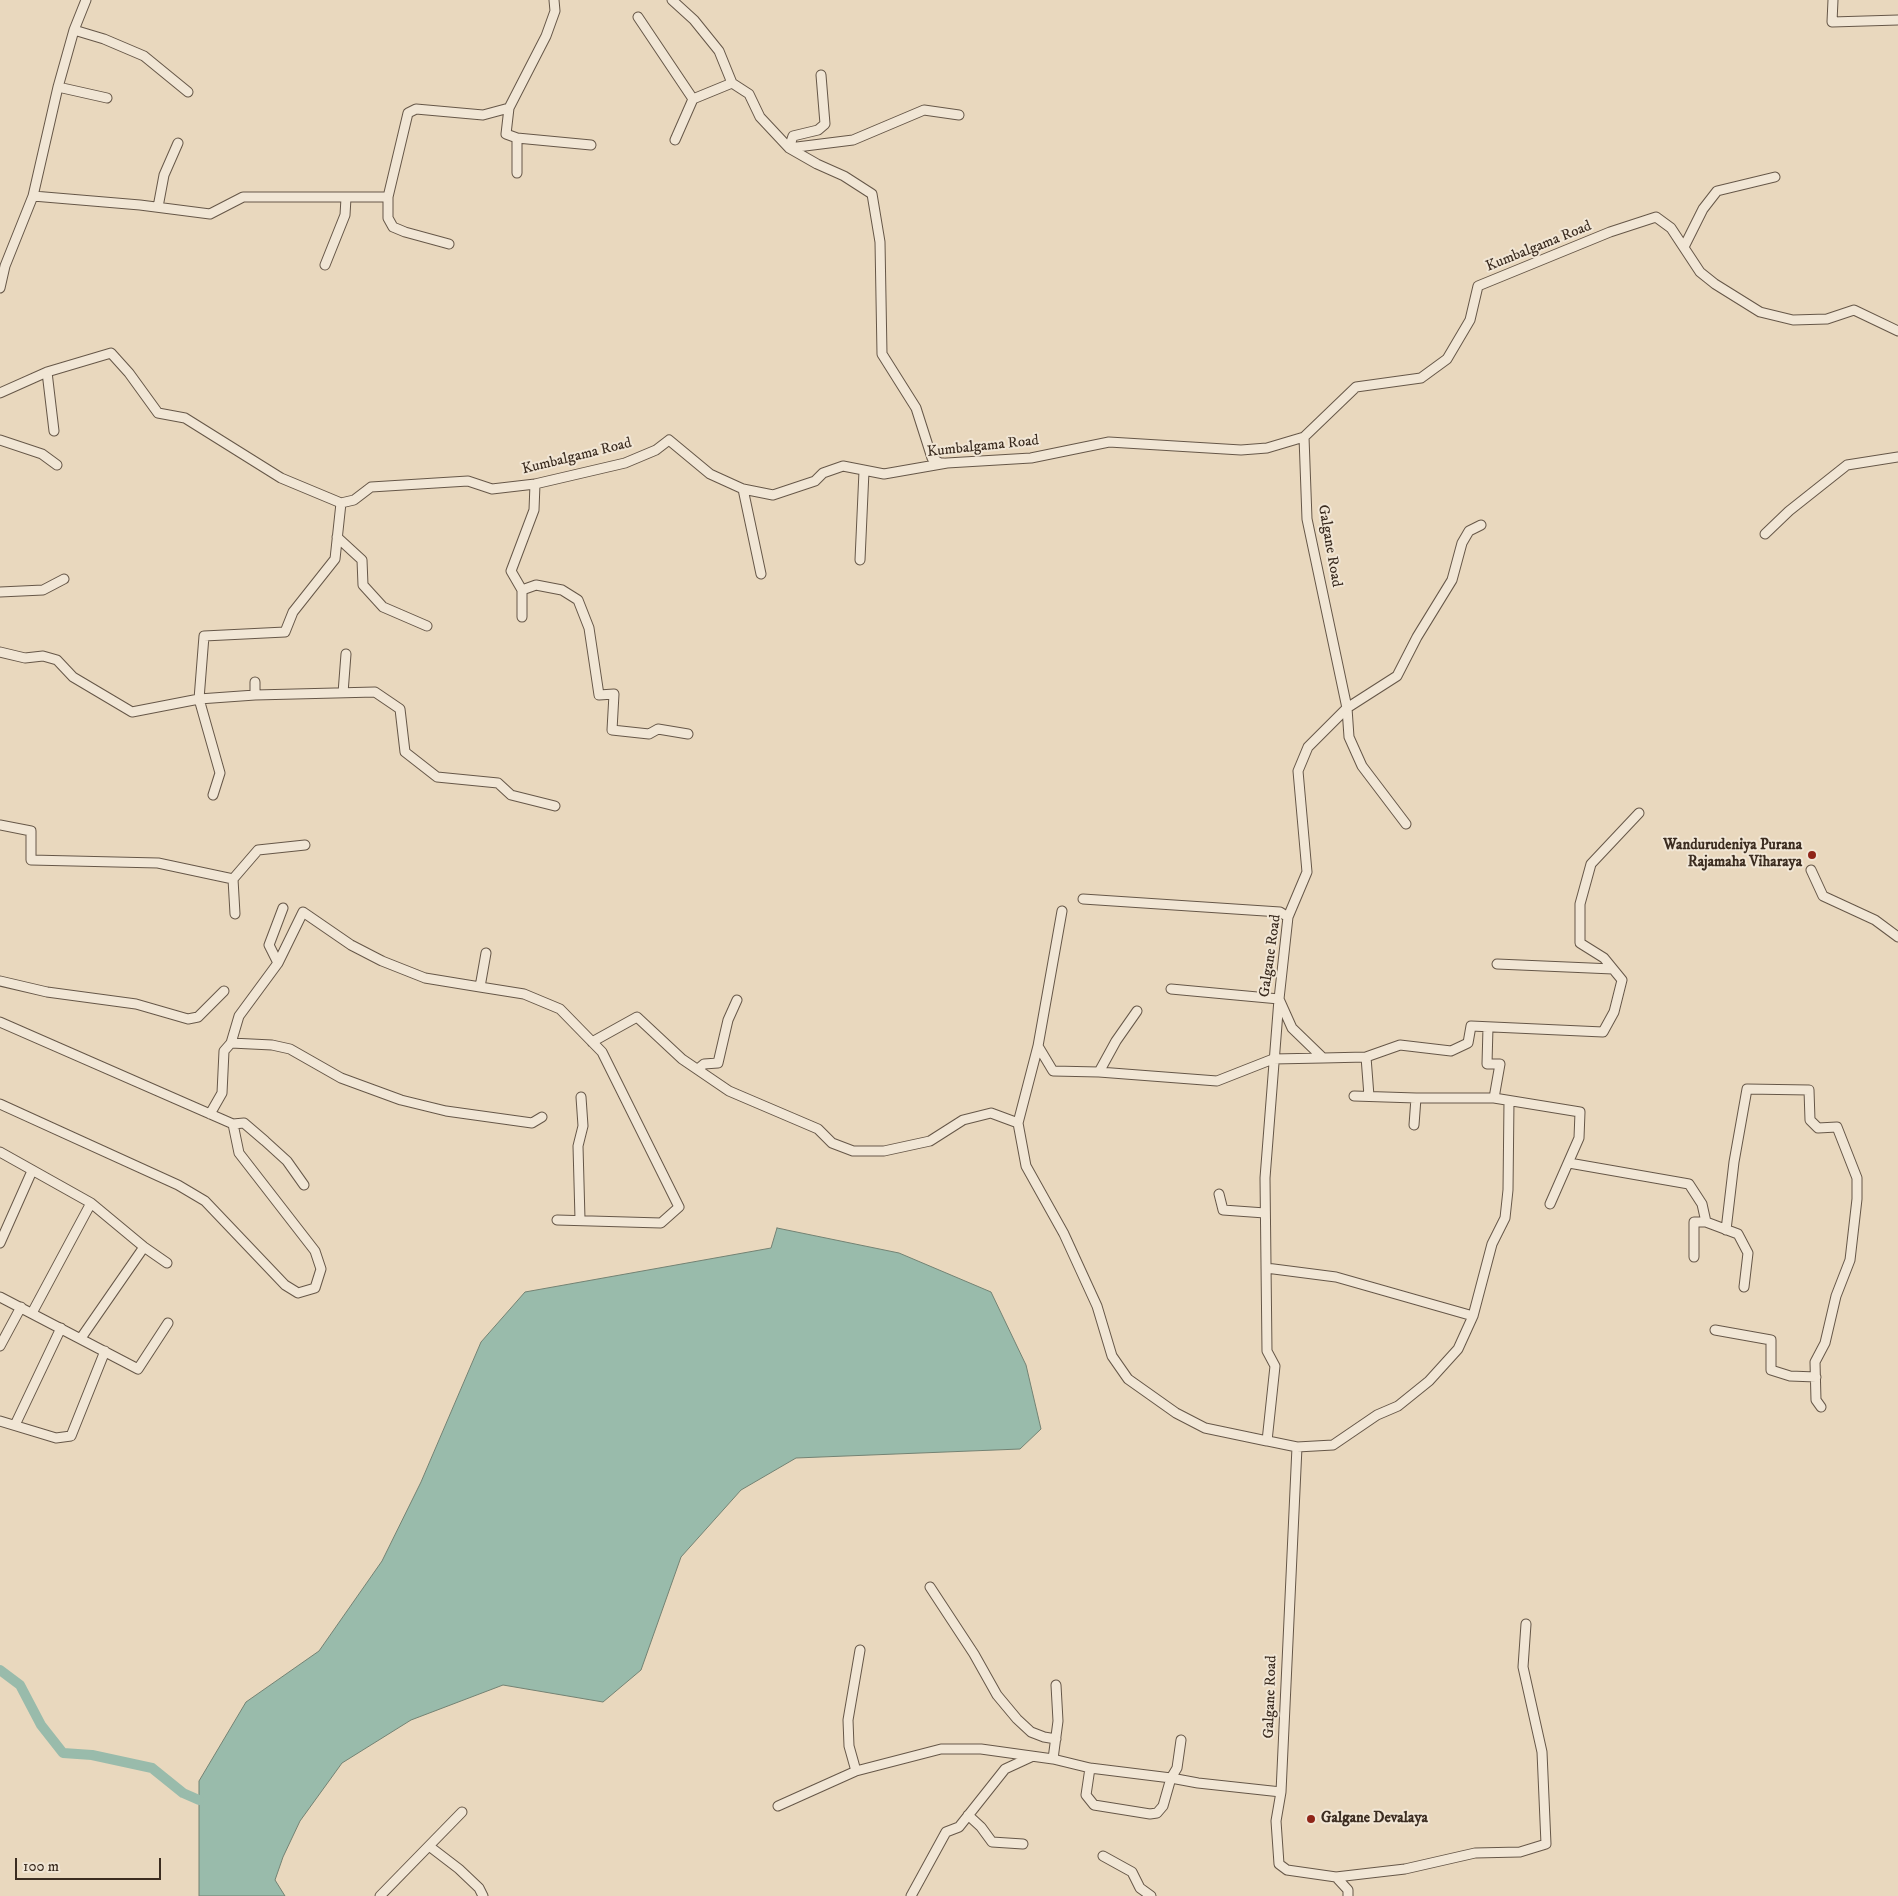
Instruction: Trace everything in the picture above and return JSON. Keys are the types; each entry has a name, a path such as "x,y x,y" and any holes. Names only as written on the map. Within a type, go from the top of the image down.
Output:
{"street":[{"path":"0,288 5,266 33,196 58,87 74,30 86,0"},
{"path":"554,0 555,11 546,36 509,108 506,134 517,138 591,145"},
{"path":"672,0 694,20 719,51 732,83 749,94 760,117 789,148 817,164 844,176 872,194 880,242 882,354 916,408 932,458 940,463 947,463"},
{"path":"1833,0 1832,22 1898,20"},
{"path":"638,17 693,99"},
{"path":"74,30 104,39 144,56 188,92"},
{"path":"789,148 793,136 818,130 825,124 821,75"},
{"path":"675,140 693,99 732,83"},
{"path":"58,87 107,98"},
{"path":"450,244 393,227 388,218 388,197 408,113 416,109 483,114 509,108"},
{"path":"789,148 853,140 924,110 959,115"},
{"path":"517,138 517,173"},
{"path":"158,207 164,175 178,143"},
{"path":"1684,246 1703,209 1717,191 1775,178"},
{"path":"33,196 158,207 210,214 243,197 388,197"},
{"path":"325,265 345,215 346,198"},
{"name":"Kumbalgama Road","path":"341,503 354,500 371,486 468,481 492,489 535,484 625,463 656,450 669,440 710,474 743,489 773,495 815,481 823,473 843,466 884,474 947,463 1031,458 1109,442 1240,450 1267,448 1304,437 1356,387 1421,378 1447,359 1470,320 1478,286 1610,232 1656,217 1671,228 1700,272 1715,284 1760,312 1793,320 1827,318 1854,310 1898,331"},
{"path":"0,393 47,372 111,353 129,372 158,413 185,418 281,478 341,503 335,559 293,612 285,632 204,636 199,698 220,773 213,795"},
{"path":"47,372 54,431"},
{"name":"Galgane Road","path":"1266,1441 1275,1366 1267,1351 1265,1178 1278,999 1288,917 1307,872 1298,771 1308,747 1347,708 1307,520 1304,437"},
{"path":"0,440 42,454 58,466"},
{"path":"1765,534 1789,511 1847,466 1898,457"},
{"path":"860,560 864,471"},
{"path":"522,617 522,590 511,571 534,510 535,484"},
{"path":"743,489 761,574"},
{"path":"1406,824 1362,766 1349,737 1347,708 1397,676 1417,637 1452,580 1462,543 1469,531 1481,525"},
{"path":"337,538 362,560 363,585 383,607 427,626"},
{"path":"0,592 43,590 64,579"},
{"path":"522,590 536,585 562,590 578,600 589,628 599,695 614,694 612,730 649,734 658,728 688,734"},
{"path":"0,652 25,658 43,656 57,660 73,677 132,712 199,698 375,692 400,709 405,752 437,776 498,783 510,795 555,806"},
{"path":"343,693 346,654"},
{"path":"255,682 255,695"},
{"path":"1038,1046 1053,1071 1099,1072 1218,1081 1274,1059 1366,1057 1400,1045 1451,1051 1468,1043 1471,1026 1603,1032 1614,1012 1622,980 1604,958 1580,943 1580,904 1591,864 1639,813"},
{"path":"0,825 31,831 31,860 158,863 233,879"},
{"path":"235,914 233,879 258,850 305,845"},
{"path":"1811,870 1823,896 1875,920 1898,937"},
{"path":"1083,899 1280,912 1288,917"},
{"path":"278,964 269,945 283,908"},
{"path":"1062,911 1038,1046 1018,1123 1026,1166 1064,1234 1097,1306 1112,1356 1128,1379 1176,1414 1205,1428 1297,1447 1333,1445 1377,1415 1398,1406 1429,1381 1458,1349 1472,1316 1492,1244 1505,1218 1508,1190 1509,1101"},
{"path":"210,1114 222,1093 224,1051 231,1043 239,1016 278,964 304,912 351,945 382,961 425,978 524,994 560,1009 602,1052 679,1207 660,1223 580,1219 557,1220"},
{"path":"480,987 486,953"},
{"path":"1497,964 1614,969"},
{"path":"0,981 47,992 136,1004 188,1019 198,1017 224,991"},
{"path":"1170,989 1278,999 1292,1028 1323,1058"},
{"path":"698,1069 704,1064 718,1063 728,1020 737,1000"},
{"path":"1099,1072 1116,1041 1137,1011"},
{"path":"592,1042 636,1017 682,1059 729,1091 818,1129 832,1144 853,1151 884,1151 930,1141 963,1120 991,1113 1018,1123"},
{"path":"0,1022 233,1124 244,1123 287,1161 304,1185"},
{"path":"1488,1027 1487,1064 1500,1064 1494,1098"},
{"path":"231,1043 272,1045 290,1049 341,1078 401,1100 446,1111 532,1123 542,1117"},
{"path":"1366,1057 1369,1096"},
{"path":"1726,1230 1734,1162 1747,1089 1809,1090 1810,1120 1818,1128 1837,1127 1857,1178 1857,1199 1850,1260 1836,1296 1825,1343 1816,1362 1816,1400 1822,1407"},
{"path":"1354,1096 1494,1098 1580,1112 1579,1138 1550,1204"},
{"path":"580,1219 578,1146 583,1126 581,1097"},
{"path":"1414,1125 1416,1098"},
{"path":"0,1104 178,1186 205,1201 285,1285 298,1292 315,1288 321,1269 315,1252 238,1153 233,1124"},
{"path":"0,1152 91,1203 144,1247 167,1263"},
{"path":"1569,1163 1689,1184 1702,1204 1706,1222"},
{"path":"0,1243 32,1171"},
{"path":"1219,1194 1223,1210 1265,1213"},
{"path":"32,1313 91,1203"},
{"path":"1694,1257 1694,1222 1706,1222 1738,1234 1748,1253 1744,1286"},
{"path":"81,1338 144,1247"},
{"path":"1266,1268 1336,1277 1472,1316"},
{"path":"0,1297 138,1369 168,1323"},
{"path":"0,1346 21,1307"},
{"path":"15,1426 61,1328"},
{"path":"1715,1330 1771,1340 1771,1370 1790,1376 1816,1377"},
{"path":"0,1421 56,1438 71,1436 105,1351"},
{"path":"1150,1394 1201,1426 1266,1441"},
{"name":"Galgane Road","path":"1297,1447 1281,1792 1276,1821 1278,1864 1287,1870 1336,1877"},
{"path":"930,1587 974,1654 997,1695 1017,1719 1031,1732 1056,1739"},
{"path":"1336,1877 1405,1869 1476,1853 1520,1852 1546,1844 1542,1752 1523,1667 1526,1624"},
{"path":"856,1771 849,1746 848,1720 860,1650"},
{"path":"1053,1759 1058,1721 1056,1685"},
{"path":"1090,1768 1086,1795 1094,1805 1150,1814 1157,1813 1163,1806 1171,1778 1177,1768 1181,1740"},
{"path":"778,1806 856,1771 942,1749 981,1748 1053,1759 1090,1768 1281,1792"},
{"path":"911,1896 946,1832 960,1827 1005,1769 1031,1757"},
{"path":"380,1896 462,1812"},
{"path":"968,1815 981,1827 992,1842 1023,1844"},
{"path":"429,1846 480,1888 483,1896"},
{"path":"1103,1856 1132,1872 1140,1888 1151,1896"},
{"path":"1336,1877 1348,1890 1348,1896"}],"shaded area":[{"path":"777,1228 899,1253 991,1292 1026,1365 1041,1429 1020,1449 796,1458 741,1490 681,1557 641,1670 603,1702 503,1685 411,1720 342,1763 300,1821 283,1857 275,1880 285,1896 199,1896 199,1781 246,1702 319,1651 382,1561 421,1482 481,1342 525,1292 771,1248"}],"waterway":[{"path":"0,1670 20,1685 41,1725 63,1753 92,1755 152,1768 183,1793 199,1800"}],"place":[{"name":"Wandurudeniya Purana Rajamaha Viharaya","path":"1812,855"},
{"name":"Galgane Devalaya","path":"1311,1819"}]}
